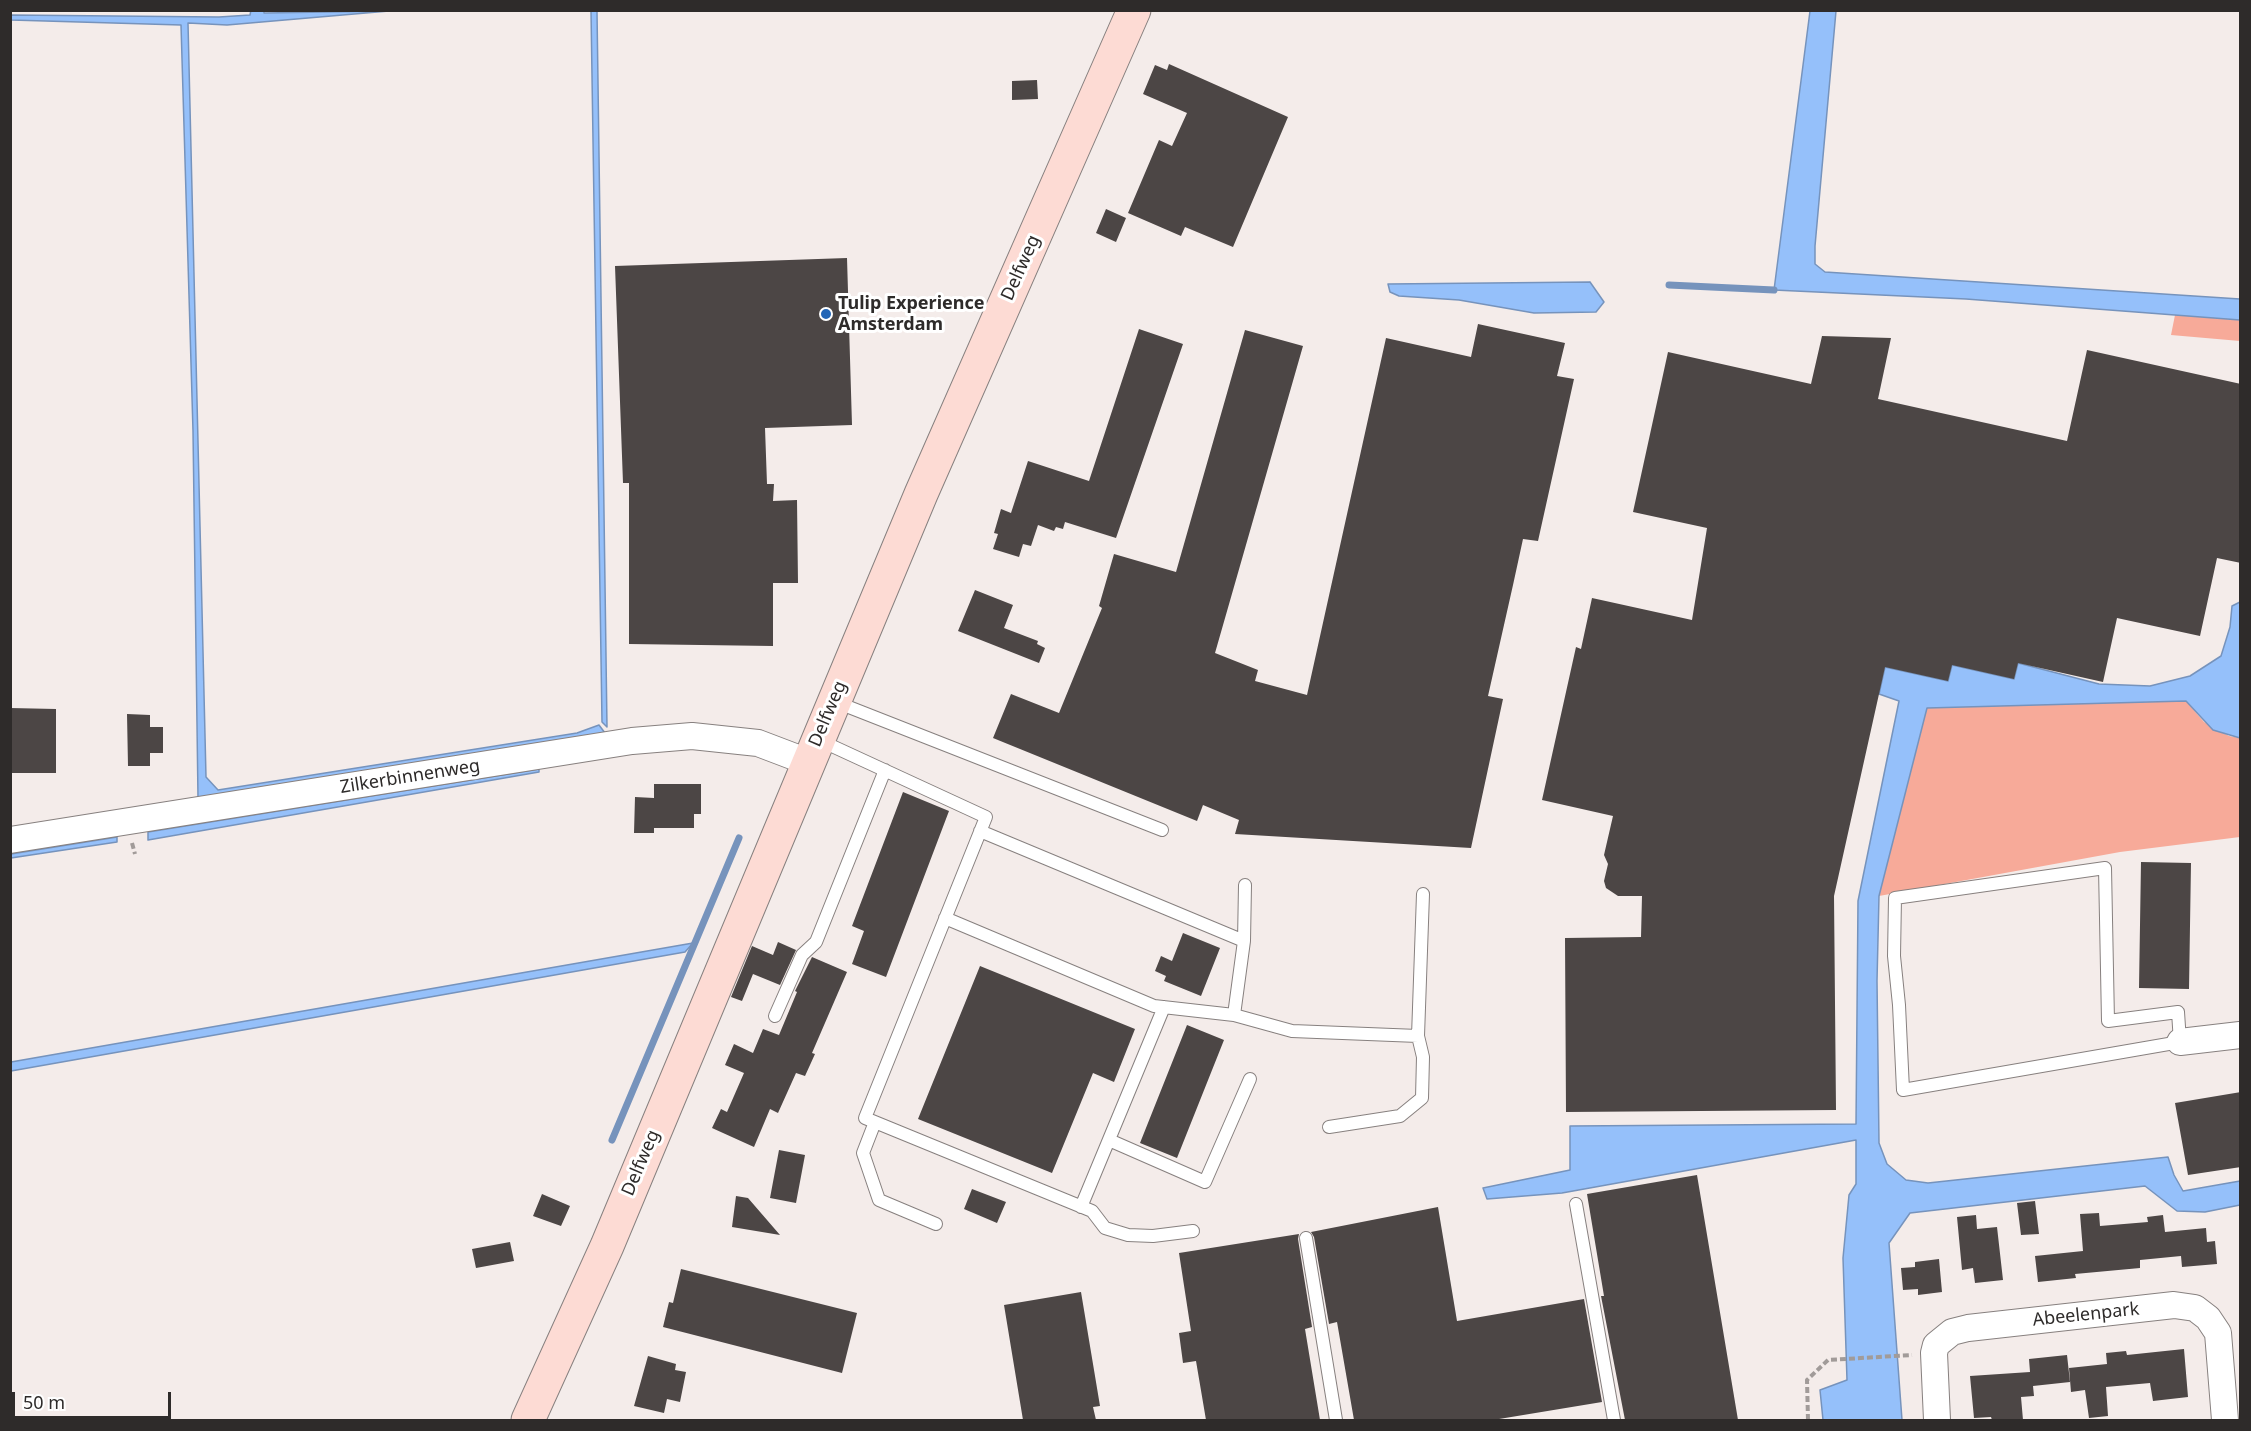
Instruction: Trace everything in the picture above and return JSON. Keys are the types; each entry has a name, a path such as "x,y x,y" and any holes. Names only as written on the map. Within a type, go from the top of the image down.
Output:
{"main road":[{"name":"Delfweg","path":"528,1420 606,1246 955,417 1134,10"}],"street":[{"name":"Zilkerbinnenweg","path":"10,840 632,741 692,736 813,750"},
{"path":"2180,1042 2241,1035"},
{"name":"Abeelenpark","path":"1936,1420 1934,1353 1936,1345 1952,1332 1968,1328 2174,1305 2195,1308 2208,1318 2218,1333 2225,1420"}],"lane":[{"path":"834,701 1162,830"},
{"path":"813,750 885,770 986,817 865,1118 1092,1211 1105,1228 1128,1235 1153,1236 1193,1231"},
{"path":"775,1016 802,955 816,942 885,770"},
{"path":"980,831 1244,941"},
{"path":"2105,868 2108,1021 2178,1012 2180,1042 1903,1090 1894,956 1895,898 2105,868"},
{"path":"1234,1015 1244,941 1245,885"},
{"path":"1329,1127 1400,1116 1422,1098 1424,1058 1418,1036 1423,894"},
{"path":"945,918 1154,1006 1234,1015 1292,1031 1418,1036"},
{"path":"1081,1207 1164,1007"},
{"path":"1109,1140 1206,1182 1250,1079"},
{"path":"875,1122 863,1153 879,1200 936,1224"},
{"path":"1576,1204 1614,1420"},
{"path":"1306,1238 1336,1420"}],"path":[{"path":"133,848 135,854"},
{"path":"1808,1420 1807,1380 1828,1360 1904,1356"}],"shaded area":[{"path":"2175,315 2240,320 2240,341 2171,335"},
{"path":"2186,701 2204,722 2229,736 2240,738 2240,837 2120,852 1879,896 1927,707"}],"water":[{"path":"251,10 264,11 264,13 389,11 227,25 188,23 206,777 218,790 577,733 599,725 605,733 198,798 193,431 181,25 11,20 11,15 219,17 250,15"},
{"path":"591,11 597,11 607,727 602,722"},
{"path":"1810,11 1836,11 1815,246 1815,264 1825,272 2240,299 2240,320 1966,299 1774,290"},
{"path":"1590,282 1604,302 1596,312 1534,313 1459,300 1399,296 1390,292 1388,284"},
{"path":"2240,602 2240,738 2213,730 2186,701 1927,708 1879,896 1877,981 1879,1143 1887,1164 1906,1180 1928,1183 2168,1157 2183,1191 2240,1181 2240,1205 2205,1212 2177,1211 2145,1186 1910,1213 1889,1243 1902,1420 1823,1420 1820,1390 1847,1380 1843,1258 1849,1195 1856,1184 1856,1140 1562,1193 1487,1199 1483,1188 1570,1170 1570,1126 1856,1124 1858,901 1899,701 1879,694 1885,667 1948,681 1952,665 2014,679 2018,663 2099,684 2150,686 2190,676 2221,656 2230,627 2232,606"},
{"path":"539,769 539,772 148,840 148,832"},
{"path":"117,837 117,842 11,858 11,854"},
{"path":"693,943 685,952 11,1071 11,1062"}],"building":[{"path":"1169,64 1288,117 1233,247 1185,227 1181,236 1128,213 1159,140 1172,146 1187,113 1143,94 1155,65 1167,70"},
{"path":"1037,80 1038,99 1012,100 1012,81"},
{"path":"1106,209 1126,218 1116,242 1096,233"},
{"path":"847,258 852,425 765,428 767,484 774,484 773,501 797,500 798,583 773,583 773,646 629,644 629,483 623,483 615,266"},
{"path":"1478,324 1565,343 1557,376 1574,379 1538,541 1523,539 1488,696 1503,699 1471,848 1235,834 1239,820 1203,805 1197,821 993,738 1011,694 1059,713 1102,608 1099,606 1114,554 1176,572 1245,330 1303,346 1215,653 1258,670 1255,681 1307,695 1386,338 1471,357"},
{"path":"1139,329 1183,344 1116,538 1065,522 1063,529 1056,527 1054,531 1038,525 1031,546 1023,544 1019,557 993,549 998,534 994,533 1001,509 1011,513 1028,461 1089,481"},
{"path":"1822,336 1891,338 1878,399 2067,441 2087,350 2241,384 2241,563 2217,558 2200,636 2117,618 2103,682 2018,663 2014,679 1952,665 1948,681 1885,667 1834,896 1836,1110 1566,1112 1565,938 1641,937 1642,896 1618,896 1606,888 1604,881 1608,864 1604,855 1613,816 1542,800 1576,647 1581,649 1592,598 1692,620 1707,528 1633,512 1668,352 1811,384"},
{"path":"975,590 1013,605 1004,628 1038,641 1037,644 1045,648 1039,663 958,631"},
{"path":"10,708 56,709 56,773 10,773"},
{"path":"127,714 150,715 150,727 163,727 163,753 150,753 150,766 128,766"},
{"path":"654,784 701,784 701,814 694,814 694,828 654,828 654,833 634,833 635,797 654,798"},
{"path":"903,792 949,811 886,977 852,964 864,931 852,926"},
{"path":"2141,862 2191,863 2189,989 2139,988"},
{"path":"1183,933 1220,948 1201,996 1164,981 1166,976 1155,971 1161,956 1172,961"},
{"path":"778,942 796,950 780,985 753,974 742,1001 731,997 752,946 773,955"},
{"path":"812,957 847,972 812,1053 815,1054 805,1076 796,1073 778,1113 770,1109 754,1147 712,1128 721,1109 727,1112 744,1073 725,1065 734,1044 753,1053 763,1029 779,1035 797,992 795,991"},
{"path":"980,966 1135,1029 1114,1082 1093,1073 1052,1173 918,1119"},
{"path":"1187,1025 1224,1040 1177,1158 1140,1143"},
{"path":"2241,1092 2241,1167 2188,1175 2175,1103"},
{"path":"779,1150 805,1155 796,1203 770,1198"},
{"path":"1697,1175 1738,1420 1625,1420 1601,1296 1604,1296 1587,1194"},
{"path":"972,1189 1006,1202 997,1223 964,1209"},
{"path":"542,1194 570,1206 561,1226 533,1216"},
{"path":"736,1196 748,1198 780,1235 732,1227"},
{"path":"2035,1201 2039,1234 2021,1235 2017,1203"},
{"path":"1438,1207 1457,1321 1584,1299 1602,1402 1493,1420 1354,1420 1337,1322 1329,1324 1314,1237 1311,1232"},
{"path":"2099,1213 2100,1226 2148,1222 2147,1217 2163,1215 2165,1232 2206,1228 2207,1242 2215,1241 2217,1264 2182,1267 2181,1256 2140,1260 2140,1268 2075,1274 2076,1278 2038,1282 2035,1256 2083,1251 2080,1214"},
{"path":"1976,1215 1977,1229 1997,1227 2003,1280 1975,1283 1973,1268 1962,1270 1957,1217"},
{"path":"1299,1234 1312,1327 1305,1329 1320,1420 1206,1420 1196,1361 1183,1363 1179,1333 1191,1331 1179,1253"},
{"path":"510,1242 514,1261 476,1268 472,1249"},
{"path":"1939,1259 1942,1292 1918,1295 1918,1289 1903,1290 1901,1268 1915,1267 1915,1262"},
{"path":"681,1269 857,1313 842,1373 663,1327 669,1302 673,1303"},
{"path":"1081,1292 1100,1406 1093,1407 1096,1420 1023,1420 1004,1305"},
{"path":"2184,1349 2188,1397 2153,1401 2150,1383 2106,1387 2108,1416 2089,1418 2085,1390 2071,1392 2069,1368 2107,1364 2106,1353 2126,1351 2127,1355"},
{"path":"2067,1355 2070,1382 2033,1386 2034,1396 2021,1397 2023,1420 1974,1418 1970,1376 2030,1372 2029,1359"},
{"path":"648,1356 676,1364 675,1370 686,1372 680,1402 667,1399 664,1413 634,1406"}],"waterway":[{"path":"1669,285 1774,290"},
{"path":"612,1140 739,838"}],"place":[{"name":"Tulip Experience Amsterdam","path":"826,314"}]}
